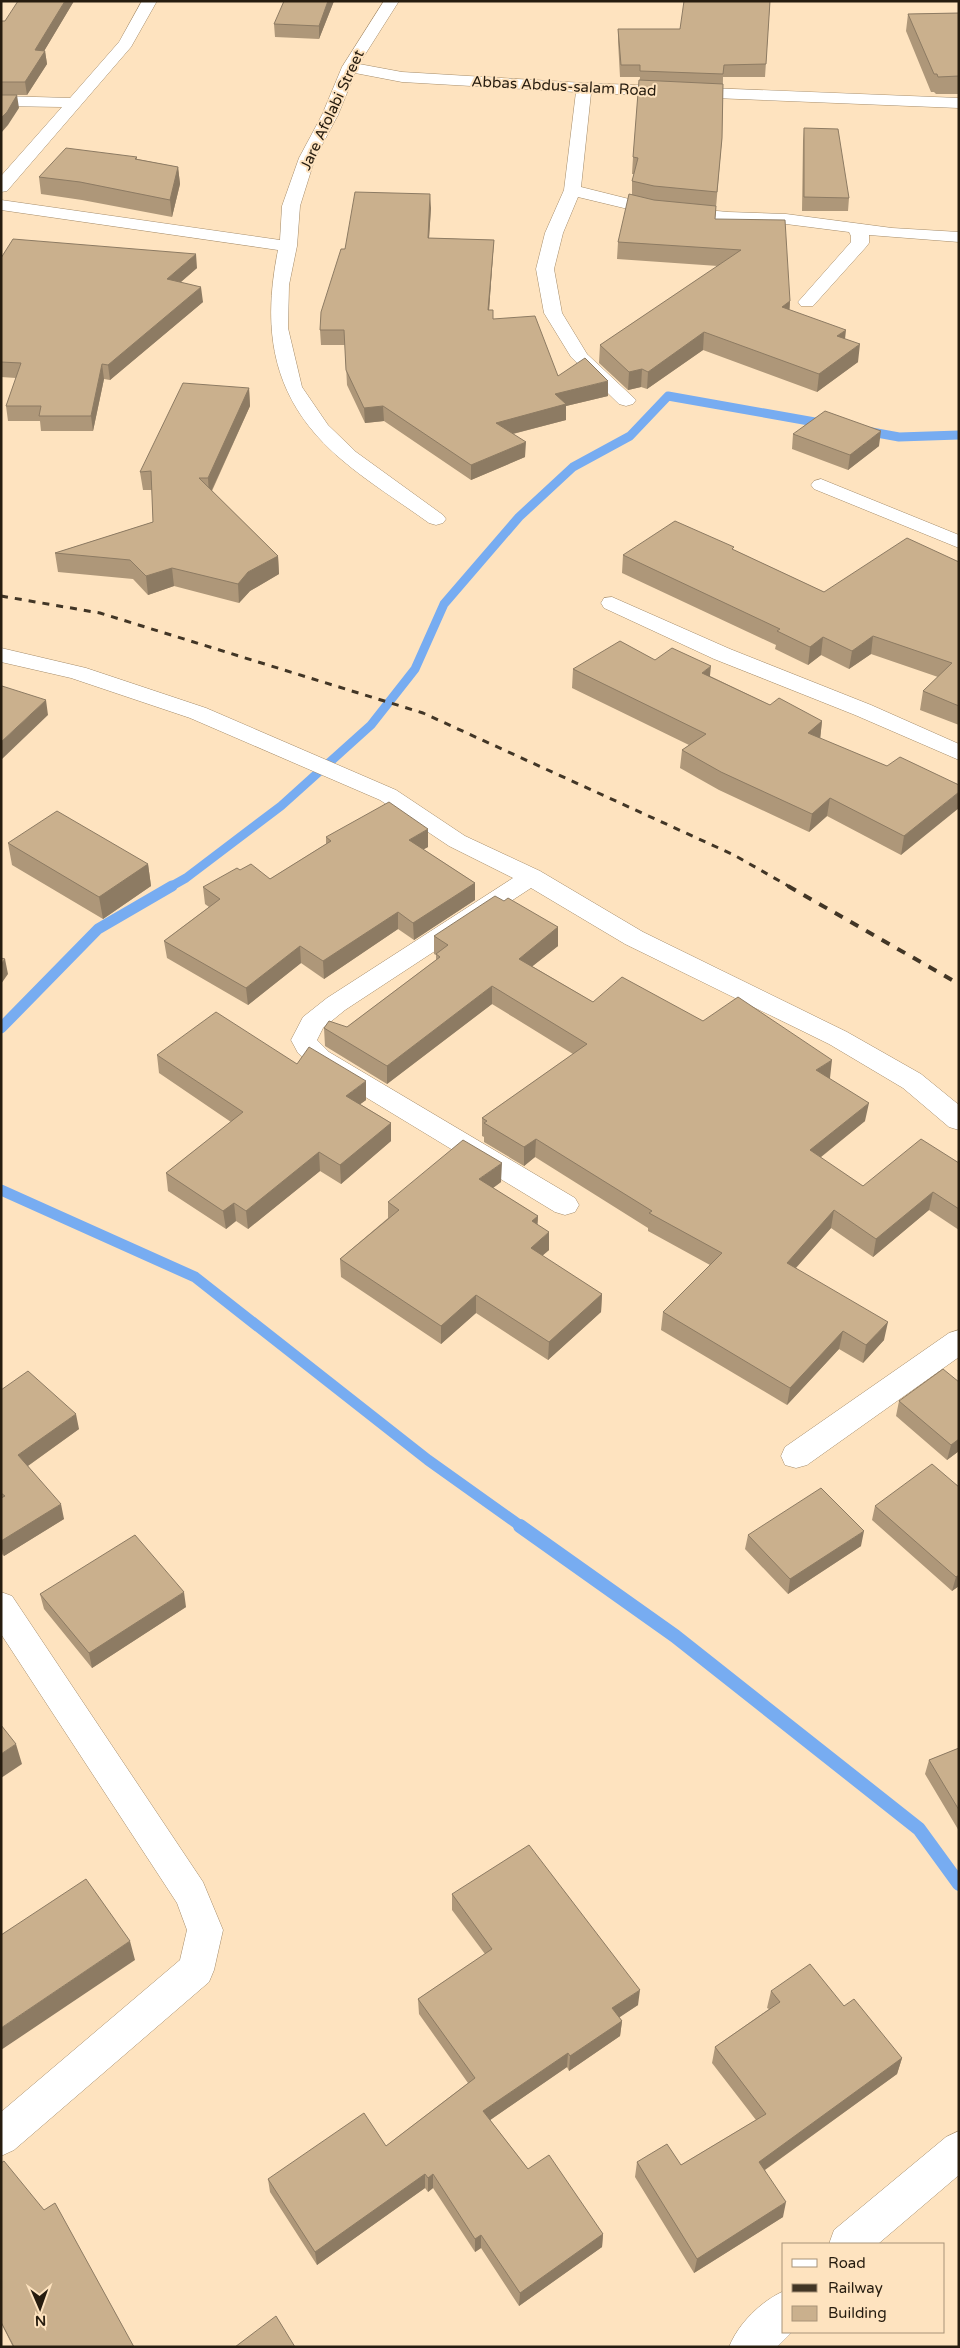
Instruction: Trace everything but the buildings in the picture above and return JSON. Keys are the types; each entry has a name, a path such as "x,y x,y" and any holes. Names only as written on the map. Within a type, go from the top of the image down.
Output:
{"street":[{"path":"1,187 126,44 150,1"},
{"name":"Jare Afolabi Street","path":"392,1 350,67 330,115 307,158 292,206 288,246 280,285 279,328 293,387 321,429 349,456 436,519"},
{"name":"Abbas Abdus-salam Road","path":"350,67 402,77 584,88 959,103"},
{"path":"584,88 572,190 554,233 545,269 553,313 580,357 626,400"},
{"path":"1,102 73,103"},
{"path":"572,190 653,210 728,217 786,219 892,233 959,237"},
{"path":"1,205 288,246"},
{"path":"807,302 860,244 860,235 854,228"},
{"path":"821,485 959,542"},
{"path":"612,604 722,654 863,710 959,753"},
{"path":"5,660 78,673 198,713 388,795 457,841 531,877 634,938 838,1038 912,1081 959,1120"},
{"path":"531,877 336,1004 312,1023 304,1040 306,1047 320,1058 565,1205"},
{"path":"796,1456 959,1341"},
{"path":"1,1606 191,1894 205,1930 196,1970 1,2137"},
{"path":"849,2243 959,2150"},
{"path":"749,2347 782,2313"}],"waterway":[{"path":"170,887 186,878 281,806 371,725 415,669 444,604 519,517 573,467 630,436 668,396 826,424"},
{"path":"866,431 899,437 959,435"},
{"path":"1,1028 98,929 172,886"},
{"path":"1,1190 195,1277 428,1460 522,1527"},
{"path":"520,1526 675,1636 919,1829 959,1884"}],"railway":[{"path":"1,596 100,613 423,713 734,855 790,887"},
{"path":"788,886 959,984"}]}
